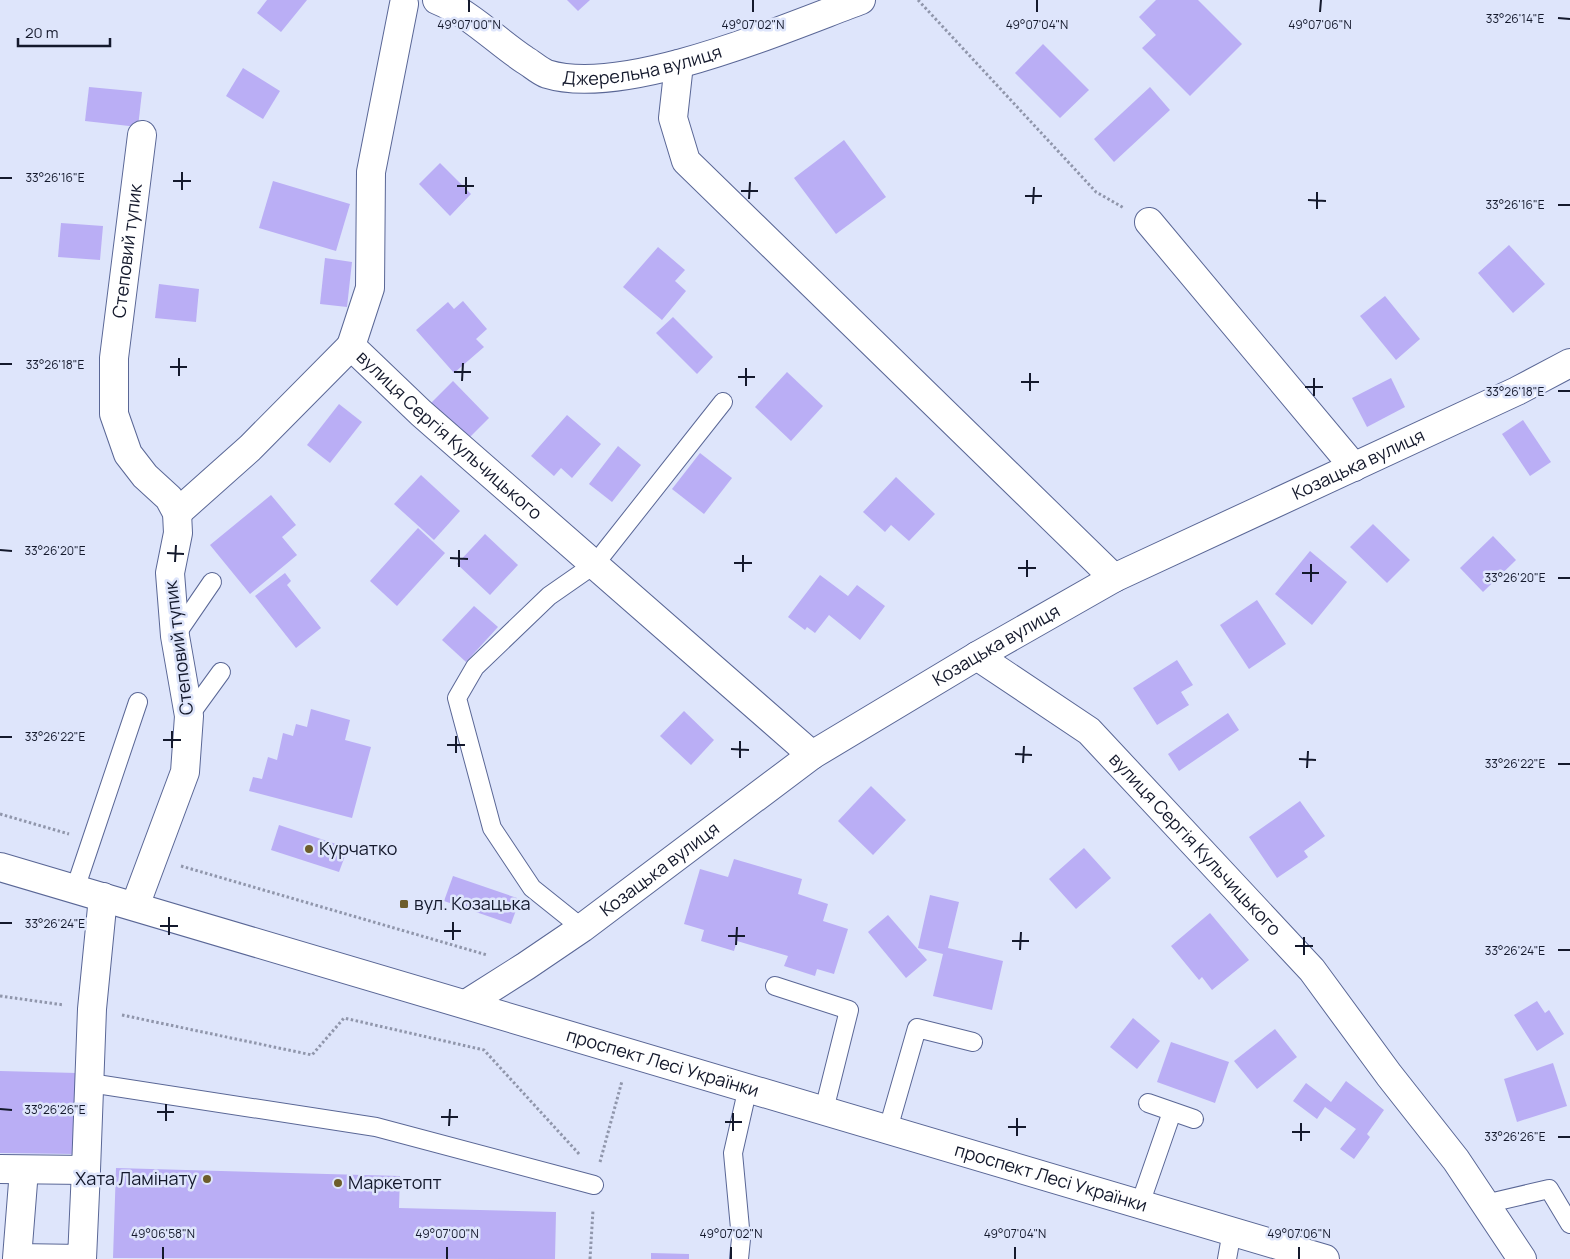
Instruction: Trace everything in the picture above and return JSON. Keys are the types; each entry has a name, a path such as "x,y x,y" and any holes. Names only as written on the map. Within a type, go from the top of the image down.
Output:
{"street":[{"name":"Джерельна вулиця","path":"438,0 459,9 508,49 545,73 569,79 611,78 679,64 861,0"},
{"name":"вулиця Сергія Кульчицького","path":"409,1 371,172 370,288 351,346 420,414 595,564 812,755"},
{"path":"679,64 673,118 686,162 1114,578"},
{"name":"Степовий тупик","path":"136,906 185,772 189,716 175,636 170,573 178,533 177,512 169,498 145,476 128,454 114,414 114,358 142,134"},
{"path":"1149,222 1354,467"},
{"path":"177,512 250,448 351,346"},
{"name":"Козацька вулиця","path":"466,1004 582,928 812,755 977,656 1114,578 1517,391 1570,363"},
{"name":"вулиця Сергія Кульчицького","path":"977,656 1088,731 1199,847 1312,970 1389,1075 1456,1160 1522,1259"},
{"name":"проспект Лесі Українки","path":"0,867 1324,1259"},
{"path":"86,1170 12,1169 17,1258 82,1259 90,1083 92,1009 103,897"}],"lane":[{"path":"582,928 532,888 492,828 457,698 475,667 549,596 595,564 723,402"},
{"path":"175,636 212,582"},
{"path":"189,716 221,672"},
{"path":"75,889 138,702"},
{"path":"775,986 849,1010 824,1110"},
{"path":"888,1129 917,1028 973,1042"},
{"path":"90,1083 376,1127 596,1179"},
{"path":"738,1259 741,1238 733,1152 748,1087"},
{"path":"1148,1103 1194,1119"},
{"path":"1140,1204 1172,1112"},
{"path":"1485,1204 1549,1189 1570,1224"},
{"path":"1228,1259 1232,1231"}],"path":[{"path":"918,0 1096,192 1149,222"},
{"path":"0,814 91,840"},
{"path":"153,858 526,966"},
{"path":"0,996 92,1009 312,1055 344,1018 484,1050 596,1179"},
{"path":"590,1259 596,1179 629,1052"}],"building":[{"path":"267,0 307,0 281,32 257,13"},
{"path":"567,0 590,0 578,11"},
{"path":"1156,0 1198,0 1242,44 1190,96 1142,48 1156,35 1139,17"},
{"path":"1043,44 1089,90 1060,118 1015,73"},
{"path":"243,68 280,91 263,119 226,96"},
{"path":"89,87 142,92 138,127 85,121"},
{"path":"1150,87 1170,110 1114,162 1094,139"},
{"path":"844,140 886,197 836,234 794,178"},
{"path":"440,163 471,194 450,216 419,184"},
{"path":"273,181 350,204 336,251 259,228"},
{"path":"61,223 103,226 100,260 58,257"},
{"path":"1509,245 1545,284 1513,313 1478,273"},
{"path":"658,247 685,270 675,281 686,291 662,320 623,287"},
{"path":"325,258 352,262 347,307 320,304"},
{"path":"159,284 199,289 196,322 155,318"},
{"path":"1385,296 1420,339 1396,360 1360,316"},
{"path":"463,301 487,329 476,339 484,347 454,373 416,330 448,302 454,309"},
{"path":"673,317 713,357 697,374 656,333"},
{"path":"787,372 823,406 791,441 755,407"},
{"path":"1391,378 1405,407 1367,427 1352,398"},
{"path":"453,381 489,418 466,441 429,405"},
{"path":"339,404 362,422 330,463 307,445"},
{"path":"567,415 601,444 572,478 561,468 554,476 531,456"},
{"path":"1523,420 1551,462 1530,476 1502,434"},
{"path":"618,446 641,465 612,502 589,484"},
{"path":"700,453 732,478 704,514 672,489"},
{"path":"421,475 460,511 434,540 394,504"},
{"path":"896,477 935,514 909,541 891,525 885,532 863,512"},
{"path":"271,495 296,525 282,537 297,555 250,594 210,545"},
{"path":"1373,524 1410,560 1387,583 1350,547"},
{"path":"418,528 445,553 397,606 370,581"},
{"path":"485,534 518,565 490,595 457,564"},
{"path":"1493,536 1516,560 1483,592 1460,568"},
{"path":"1310,551 1347,582 1312,625 1275,594"},
{"path":"285,573 291,581 287,585 321,628 296,648 255,596"},
{"path":"820,575 848,596 857,585 885,606 860,640 829,615 815,633 807,627 805,630 788,617"},
{"path":"1257,600 1286,644 1249,669 1220,625"},
{"path":"474,606 498,627 466,662 442,640"},
{"path":"1177,660 1193,685 1181,692 1189,705 1157,725 1133,688"},
{"path":"311,709 350,720 345,740 371,747 352,818 249,791 253,777 262,779 268,757 277,760 283,733 293,736 296,724 307,727"},
{"path":"684,711 714,740 691,765 660,736"},
{"path":"1228,713 1239,730 1179,771 1168,754"},
{"path":"871,786 906,820 873,855 838,821"},
{"path":"1300,801 1325,836 1304,851 1308,857 1277,878 1249,837"},
{"name":"Курчатко","path":"279,825 348,848 339,872 271,850"},
{"path":"1084,848 1111,878 1076,909 1049,879"},
{"path":"734,859 802,879 798,894 828,904 823,921 848,929 834,974 817,969 815,976 784,966 788,956 737,941 734,951 701,941 704,930 684,924 700,869 728,877"},
{"path":"453,876 520,899 511,924 444,901"},
{"path":"930,895 959,902 948,948 1003,961 992,1010 933,996 943,954 918,948"},
{"path":"1210,913 1249,960 1212,990 1202,977 1199,980 1171,946"},
{"path":"888,915 927,960 906,978 868,932"},
{"path":"1537,1001 1545,1013 1549,1010 1564,1034 1537,1051 1514,1015"},
{"path":"1133,1018 1160,1041 1137,1069 1110,1047"},
{"path":"1275,1029 1297,1057 1257,1089 1234,1061"},
{"path":"1171,1042 1229,1062 1215,1103 1157,1082"},
{"path":"1553,1063 1567,1106 1517,1122 1504,1079"},
{"path":"0,1071 77,1073 75,1154 0,1153"},
{"path":"1346,1081 1384,1110 1367,1134 1370,1137 1354,1159 1340,1149 1356,1129 1325,1107 1317,1119 1293,1101 1306,1083 1331,1102"},
{"path":"116,1168 400,1176 399,1208 556,1212 555,1259 113,1258"},
{"path":"651,1253 689,1254 689,1259 651,1259"}],"place":[{"name":"Курчатко","path":"309,849"},
{"name":"вул. Козацька","path":"404,904"},
{"name":"Хата Ламінату","path":"207,1179"},
{"name":"Маркетопт","path":"338,1183"}]}
